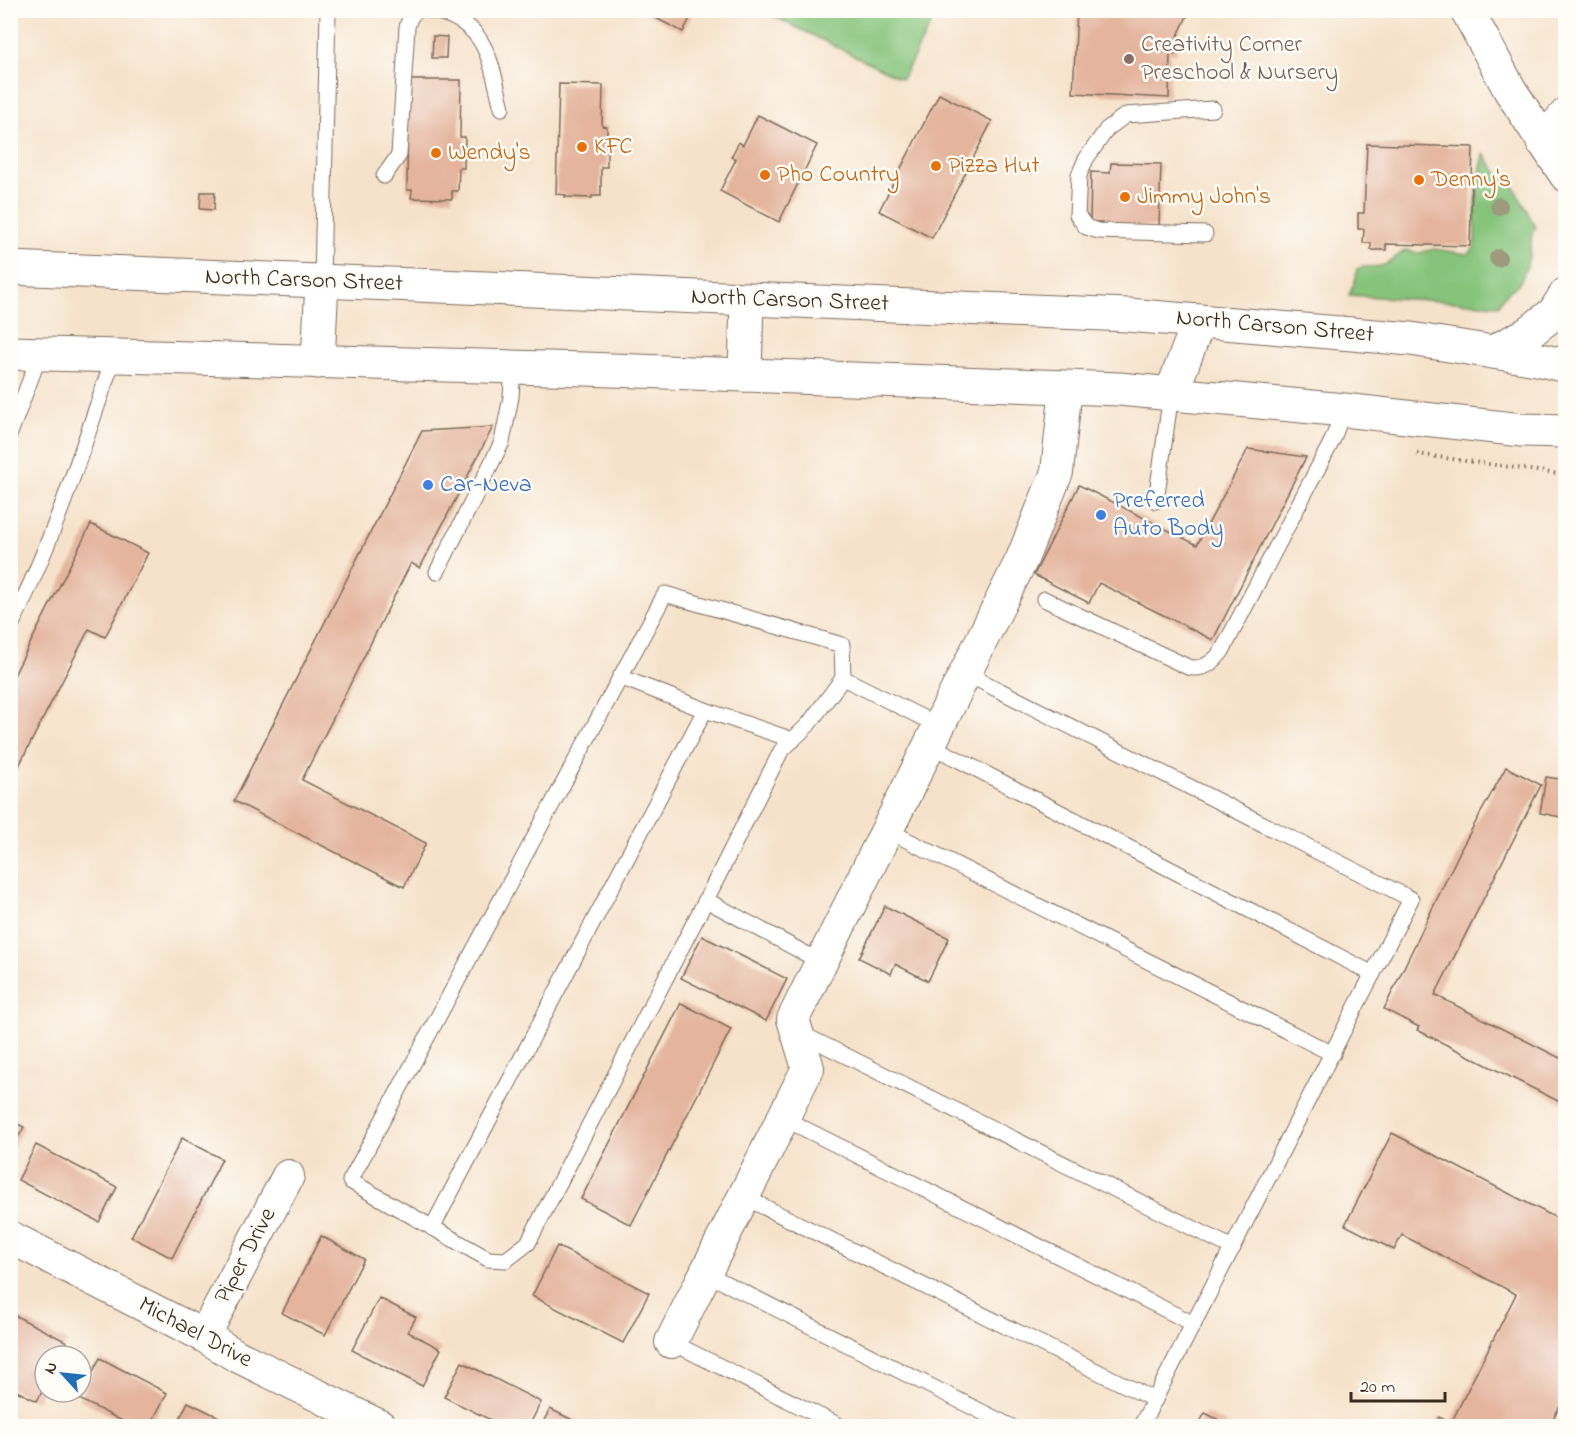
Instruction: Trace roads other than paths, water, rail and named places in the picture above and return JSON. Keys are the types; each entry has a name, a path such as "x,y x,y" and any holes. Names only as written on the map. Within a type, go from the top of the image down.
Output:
{"main road":[{"path":"1467,10 1510,90 1566,175"},
{"name":"North Carson Street","path":"10,268 1128,315 1411,339 1537,359 1566,366"},
{"path":"318,362 322,282"},
{"path":"1493,352 1527,334 1554,313 1566,294"},
{"path":"745,375 747,299"},
{"path":"1171,394 1200,321"},
{"path":"25,354 513,367 1066,387 1344,410 1522,430 1566,431"}],"street":[{"path":"1542,141 1566,114"},
{"path":"671,1342 808,1068 793,1019 1022,559 1057,472 1066,387"},
{"name":"Piper Drive","path":"204,1336 288,1176"},
{"name":"Michael Drive","path":"10,1237 204,1336 235,1355 380,1426"}],"lane":[{"path":"322,282 328,10"},
{"path":"384,176 399,155 407,27 410,18 419,10"},
{"path":"429,10 441,12 463,22 475,32 489,56 502,108"},
{"path":"1205,234 1098,231 1086,226 1077,215 1079,175 1086,159 1107,129 1126,115 1213,109"},
{"path":"10,433 25,354"},
{"path":"10,628 30,587 79,460 114,356"},
{"path":"436,572 502,442 511,397 513,367"},
{"path":"1156,501 1171,394"},
{"path":"1044,599 1188,668 1210,664 1217,658 1228,640 1332,441 1344,410"},
{"path":"665,594 842,645 843,678 808,725 781,751 528,1243 506,1260 488,1259 350,1181 620,677 665,594"},
{"path":"965,674 1411,898 1141,1426"},
{"path":"620,677 705,710 793,740"},
{"path":"843,678 934,736 1373,974"},
{"path":"432,1228 705,710"},
{"path":"887,830 1333,1054"},
{"path":"706,900 821,962"},
{"path":"797,1031 1233,1248"},
{"path":"783,1118 1194,1324"},
{"path":"744,1197 1155,1400"},
{"path":"705,1274 1010,1426"},
{"path":"671,1342 840,1426"}],"place":[{"name":"Creativity Corner Preschool & Nursery","path":"1129,59"},
{"name":"KFC","path":"582,147"},
{"name":"Wendy's","path":"436,153"},
{"name":"Pizza Hut","path":"936,166"},
{"name":"Pho Country","path":"765,175"},
{"name":"Denny's","path":"1419,180"},
{"name":"Jimmy John's","path":"1125,197"},
{"name":"Car-Neva","path":"428,485"},
{"name":"Preferred Auto Body","path":"1101,515"}]}
